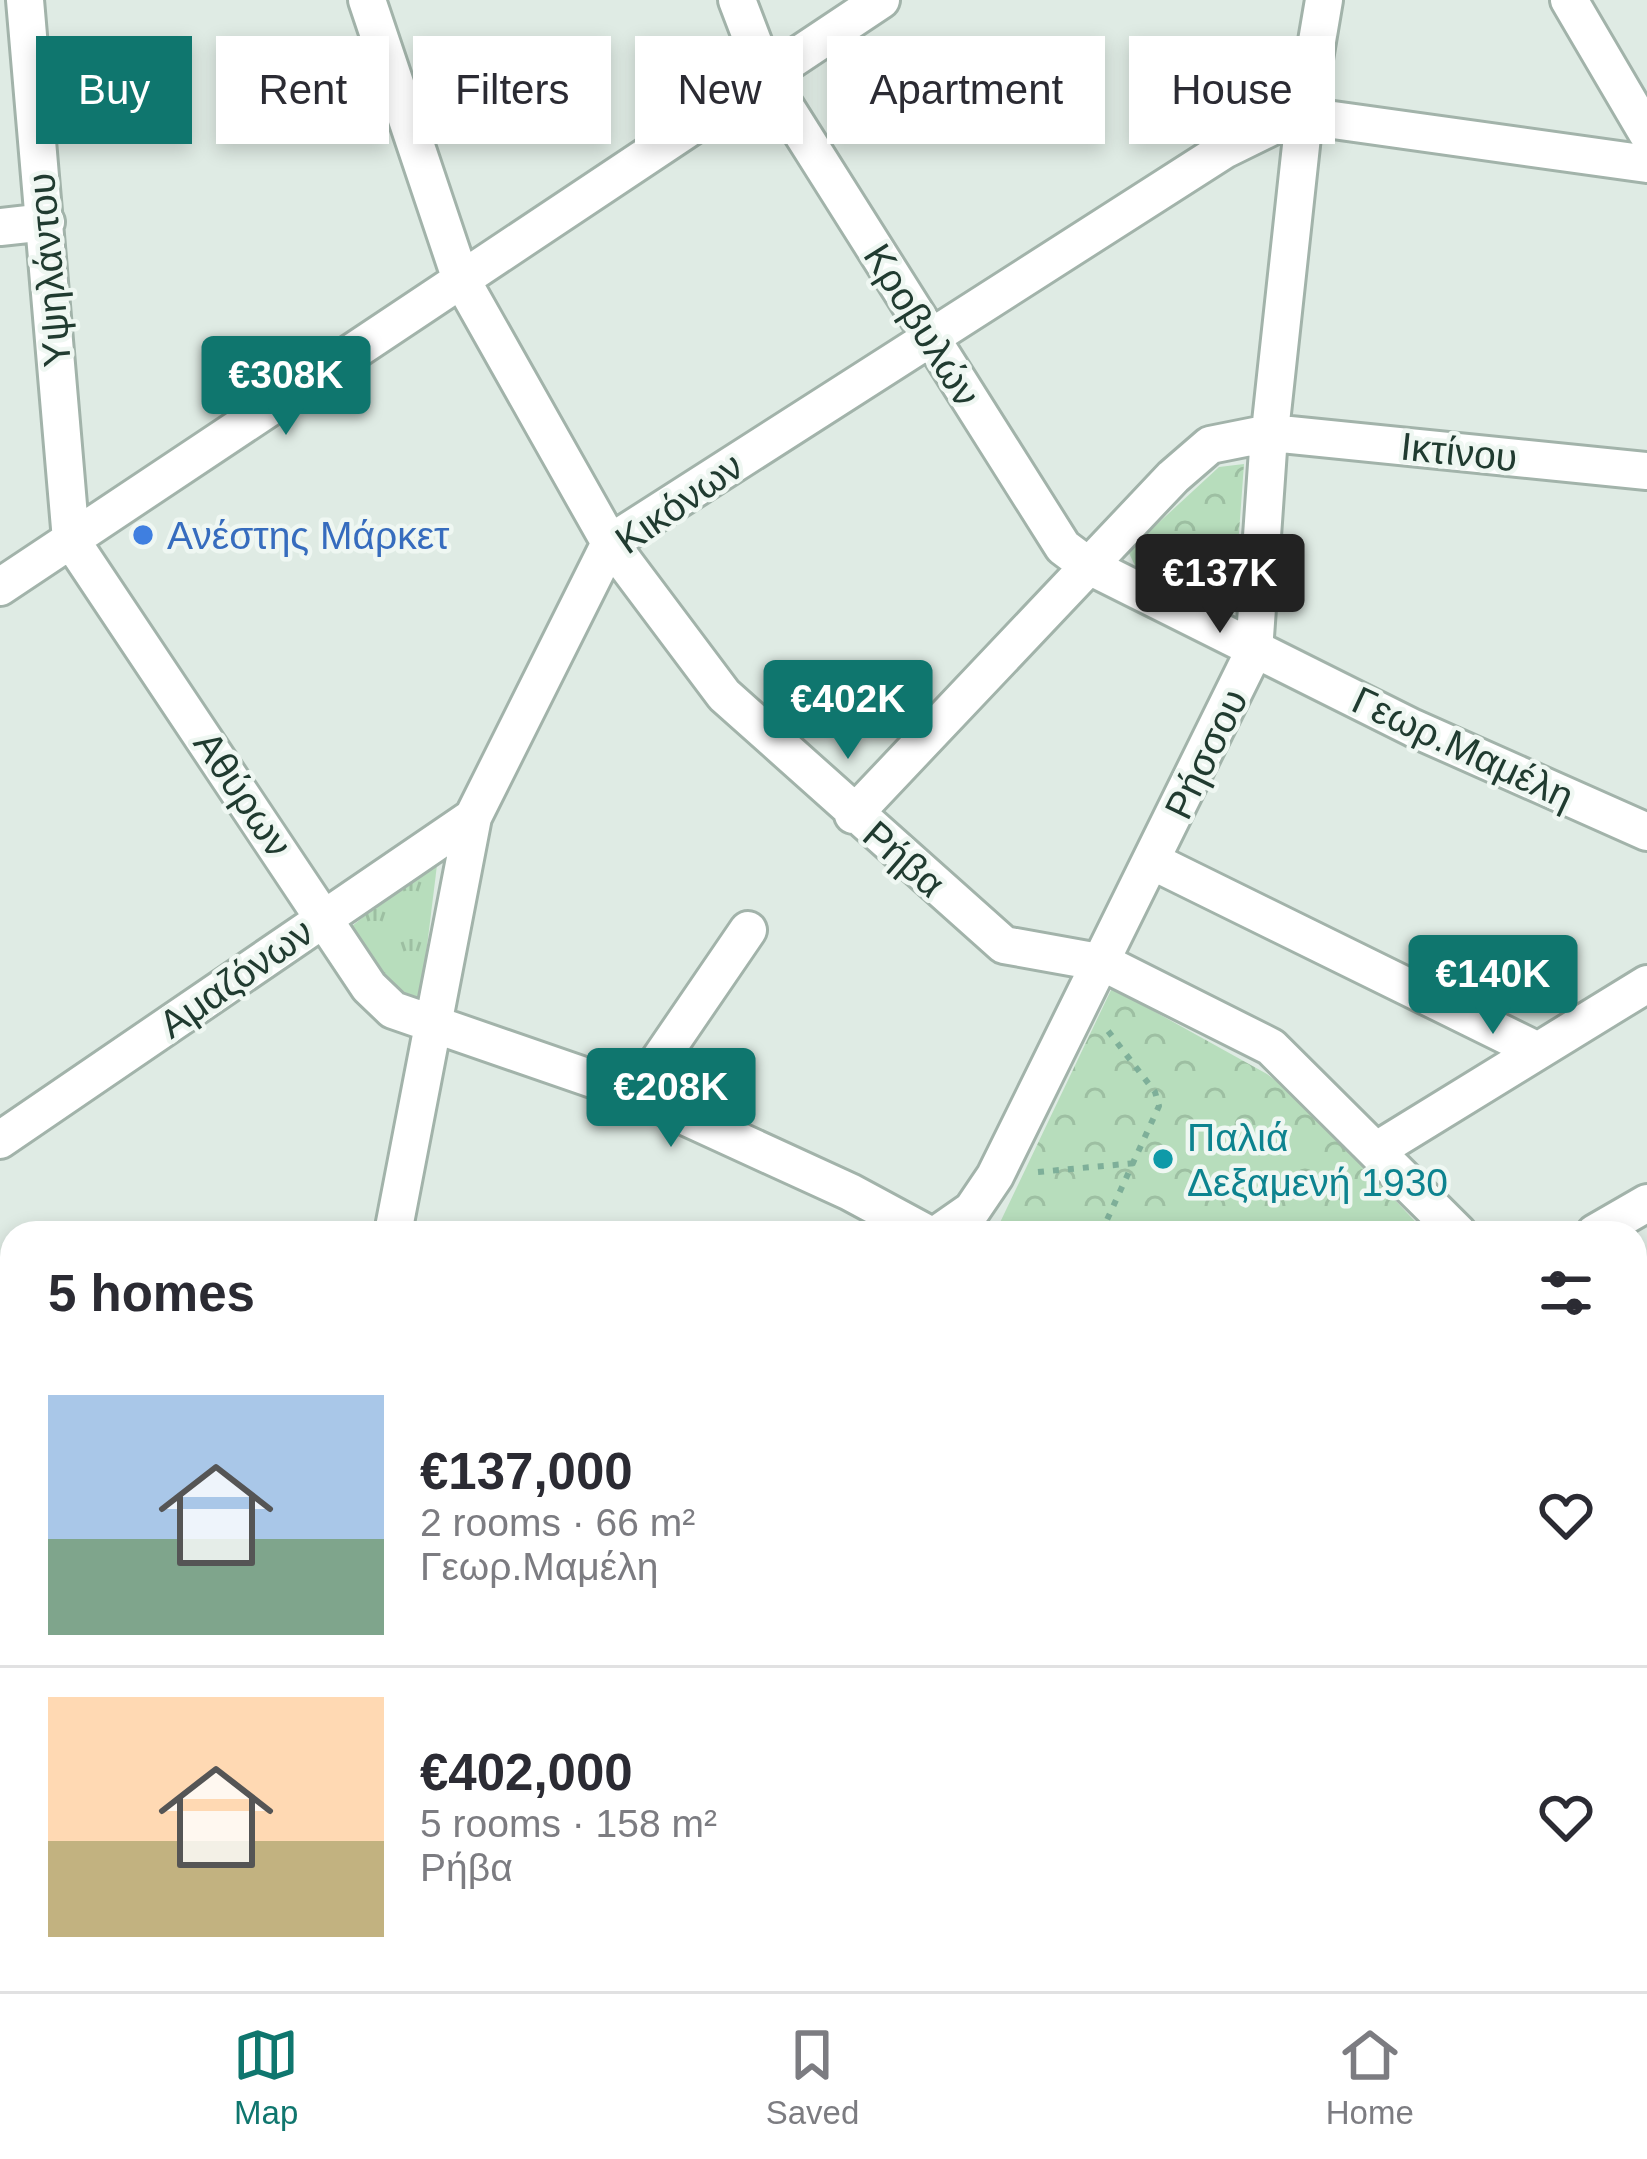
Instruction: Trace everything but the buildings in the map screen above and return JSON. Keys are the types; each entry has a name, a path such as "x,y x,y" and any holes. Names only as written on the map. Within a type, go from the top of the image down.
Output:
{"street":[{"name":"Υψηλάντου","path":"25,0 71,540"},
{"name":"Ρήβα","path":"367,0 460,277 610,543 724,695 1004,945 1104,963 1271,1047 1446,1221"},
{"name":"Κροβυλών","path":"737,0 751,36"},
{"path":"803,52 881,0"},
{"name":"Ρήσσου","path":"1318,36 1324,0"},
{"path":"1569,0 1647,133"},
{"path":"1335,122 1560,148 1647,164"},
{"name":"Κροβυλών","path":"803,135 1051,532 1087,565"},
{"path":"0,587 662,144"},
{"name":"Κικόνων","path":"395,1221 473,817 610,543 1236,144"},
{"name":"Ρήσσου","path":"956,1221 972,1210 995,1176 1086,1001 1254,650 1270,433 1301,144"},
{"path":"0,227 46,222"},
{"name":"Ικτίνου","path":"853,815 1087,565 1210,446 1270,433 1647,471"},
{"name":"Αθύρων","path":"71,540 379,999 434,1024 549,1059 636,1094 904,1221"},
{"name":"Γεωρ.Μαμέλη","path":"1087,565 1254,650 1647,832"},
{"name":"Αμαζόνων","path":"0,1140 473,817"},
{"path":"1154,862 1538,1051"},
{"path":"636,1094 748,930"},
{"path":"1377,1150 1647,984"},
{"path":"1615,1221 1647,1203"}],"path":[{"path":"1086,1001 1155,1093 1159,1106 1107,1221"},
{"path":"995,1176 1136,1163"}],"green space":[{"path":"1244,464 1233,615 1137,570 1128,551 1219,467"},
{"path":"438,857 420,1003 388,984 352,926"},
{"path":"1112,988 1267,1074 1302,1101 1415,1221 1001,1221"}],"place":[{"name":"Ανέστης Μάρκετ","path":"143,535"},
{"name":"Παλιά Δεξαμενή 1930","path":"1163,1159"}]}
